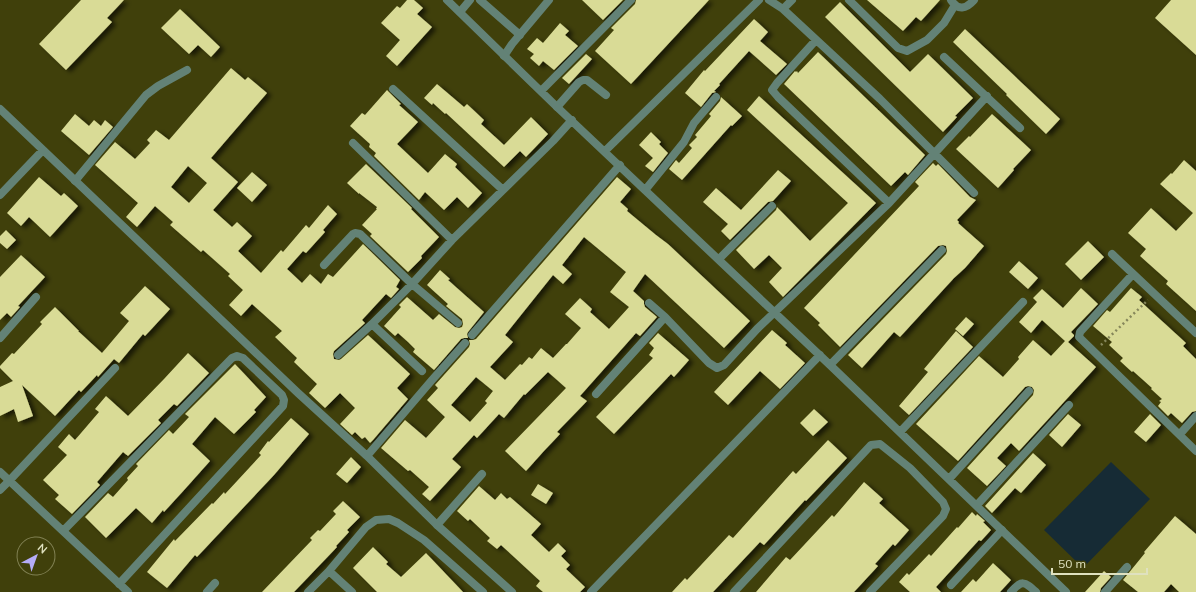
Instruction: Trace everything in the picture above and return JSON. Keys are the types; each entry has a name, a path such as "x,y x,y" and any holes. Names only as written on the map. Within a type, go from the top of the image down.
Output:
{"street":[{"path":"448,0 504,56 646,189 1066,592"},
{"path":"460,12 470,0"},
{"path":"480,0 520,35"},
{"path":"504,56 549,0"},
{"path":"541,91 632,0"},
{"path":"605,151 759,0"},
{"path":"769,0 783,10 880,99 974,193"},
{"path":"783,10 792,0"},
{"path":"849,0 898,48 907,51 927,40 944,23 953,3 962,8 969,6 974,0"},
{"path":"816,40 772,90 889,203"},
{"path":"944,57 1020,128"},
{"path":"75,181 146,95 158,86 187,70"},
{"path":"558,107 579,82 583,80 587,80 606,95"},
{"path":"393,89 503,190"},
{"path":"649,303 665,317 709,363 717,368 724,365 774,312 889,203 987,96"},
{"path":"646,189 684,142 694,123 716,97"},
{"path":"0,108 298,393 367,456 437,525 512,592"},
{"path":"338,355 412,284 452,240 553,141 572,120"},
{"path":"353,143 452,240"},
{"path":"0,195 43,150"},
{"path":"472,335 620,165"},
{"path":"719,259 772,206"},
{"path":"324,265 353,234 358,233 363,236 412,284 458,323"},
{"path":"830,365 942,250"},
{"path":"1112,254 1196,333"},
{"path":"1133,274 1080,332 1080,339 1196,451"},
{"path":"0,338 36,296"},
{"path":"900,432 1023,302"},
{"path":"596,394 665,317"},
{"path":"372,324 422,371"},
{"path":"367,456 465,343"},
{"path":"591,592 820,355"},
{"path":"63,531 234,356 242,358 282,395 284,400 283,406 119,584"},
{"path":"0,490 115,368"},
{"path":"949,479 1030,391"},
{"path":"977,505 1069,405"},
{"path":"1180,434 1196,416"},
{"path":"734,592 871,445 880,444 910,468 943,502 946,509 943,516 870,592"},
{"path":"0,472 128,592"},
{"path":"437,525 482,474"},
{"path":"308,592 329,571 366,527 376,520 389,519 398,523 424,540 483,592"},
{"path":"951,585 1002,530"},
{"path":"1105,592 1126,567"},
{"path":"329,571 352,592"},
{"path":"1011,592 1018,584 1022,583 1028,585 1036,592"},
{"path":"206,592 215,584"}],"path":[{"path":"1093,352 1155,294"}],"water":[{"path":"1111,462 1150,499 1083,568 1044,530"}],"building":[{"path":"81,0 124,0 107,18 112,22 66,70 39,44"},
{"path":"407,0 414,0 423,8 417,14 432,27 397,66 386,56 400,40 381,23 397,6 400,8"},
{"path":"582,0 623,0 603,20"},
{"path":"636,0 709,0 631,84 595,51 614,30 611,28 635,4"},
{"path":"867,0 940,0 921,21 916,17 903,31"},
{"path":"1171,0 1196,0 1196,55 1155,18"},
{"path":"840,2 910,72 928,54 973,98 955,116 957,117 943,132 825,17"},
{"path":"180,9 220,47 211,57 198,45 189,54 161,28"},
{"path":"754,19 768,32 760,41 787,64 776,75 749,51 719,84 720,85 714,91 716,92 712,93 701,107 685,93 704,70 705,71"},
{"path":"560,23 569,31 565,35 578,46 554,70 543,61 539,66 530,58 534,54 527,49 537,38 543,43"},
{"path":"965,29 1060,119 1046,134 953,42"},
{"path":"818,52 925,155 908,175 905,172 891,186 784,84 795,71 798,73"},
{"path":"586,54 592,59 569,84 562,78"},
{"path":"231,68 245,80 248,77 267,93 211,158 238,182 213,210 232,227 237,222 252,236 238,251 261,273 281,250 283,252 306,225 309,228 328,205 337,214 323,230 325,232 306,253 303,251 287,269 302,283 310,274 321,284 328,274 333,277 363,244 400,280 396,287 399,289 391,298 386,294 362,320 365,323 334,351 333,354 334,359 341,359 368,335 410,374 397,388 408,399 370,443 365,437 362,439 355,432 352,435 340,424 355,408 340,393 325,408 309,393 317,384 294,362 297,358 275,337 282,331 252,304 241,316 229,305 243,290 228,276 230,274 203,250 201,252 170,225 173,222 155,206 137,227 126,217 138,203 95,165 115,142 135,159 150,143 147,140 156,130 169,140","holes":["188,166 207,183 189,203 171,187"]},
{"path":"437,84 464,107 467,104 484,120 481,124 504,145 531,117 548,134 526,157 520,151 504,167 446,113 445,114 433,103 432,105 424,98"},
{"path":"387,90 401,104 399,105 418,122 397,144 428,173 445,154 457,164 455,167 482,193 468,208 457,197 444,210 425,192 419,200 374,156 376,153 369,147 370,144 350,126 362,113 365,115"},
{"path":"759,96 876,203 783,297 769,282 782,268 769,255 754,269 736,250 776,210 777,207 810,241 848,203 747,110"},
{"path":"721,97 742,116 732,126 731,125 682,180 669,169 676,160 679,163 692,148 689,145 697,137 695,135 711,116 709,114 720,101"},
{"path":"75,114 89,126 94,120 101,126 105,120 113,127 89,155 61,131"},
{"path":"992,114 1031,150 998,188 956,149"},
{"path":"651,132 661,142 659,144 668,153 653,172 645,166 653,158 639,145"},
{"path":"1184,160 1196,171 1196,311 1166,284 1168,281 1140,256 1146,249 1128,233 1151,208 1176,231 1193,213 1160,184 1171,173 1172,174"},
{"path":"933,163 936,166 938,164 970,197 976,200 957,220 959,222 958,223 984,246 900,337 894,332 862,368 848,355 946,254 946,246 938,246 840,347 818,325 820,323 804,308 919,186 915,182"},
{"path":"366,164 412,208 411,209 439,237 408,272 370,236 372,234 362,225 377,209 377,207 347,183"},
{"path":"778,170 791,181 773,201 768,202 730,240 721,231 728,224 703,202 716,188 741,210"},
{"path":"252,172 267,185 252,202 237,188"},
{"path":"39,177 61,196 64,193 78,206 50,237 29,217 21,226 7,213"},
{"path":"617,177 631,189 620,202 628,209 627,211 668,244 750,321 724,348 645,274 633,291 644,301 645,307 657,317 640,336 636,333 580,396 587,401 557,432 560,434 526,471 505,451 566,388 548,372 525,395 524,394 504,418 499,414 477,438 474,435 452,459 461,467 430,501 422,494 429,487 410,470 408,471 381,448 405,420 426,438 445,417 427,400 438,388 435,385 469,347 469,340 476,339","holes":["584,237 626,272 610,292 629,307 609,329 590,312 592,309 580,298 565,314 581,328 567,344 553,358 541,348 532,359 529,357 505,380 490,367 513,342 505,335 553,275 563,284 572,274 562,265","476,377 493,391 485,401 487,403 470,422 451,405"]},
{"path":"6,230 16,240 7,249 0,243 0,236"},
{"path":"1088,241 1104,257 1081,280 1065,264"},
{"path":"21,255 45,277 18,306 20,307 11,317 7,313 0,320 0,277"},
{"path":"1019,261 1038,278 1028,289 1009,272"},
{"path":"440,270 450,279 448,280 484,312 468,332 468,338 461,339 434,370 413,352 415,349 398,333 395,336 384,326 401,307 399,305 407,297 433,320 439,314 455,327 462,327 462,319 446,306 448,304 427,285"},
{"path":"145,286 170,309 145,336 143,334 119,363 114,359 98,377 97,375 81,392 79,390 55,416 22,385 33,416 18,422 14,409 0,416 0,387 13,381 0,368 0,366 12,353 14,354 42,324 40,322 55,307 102,353 129,321 120,313"},
{"path":"1081,288 1098,304 1071,332 1074,336 1068,342 1096,367 1019,451 1011,443 997,458 1006,466 987,486 967,468 1033,395 1034,390 1032,387 1025,387 958,461 916,424 979,356 1003,377 1033,340 1051,356 1065,341 1042,320 1031,333 1019,322 1037,302 1033,298 1042,289 1063,308"},
{"path":"1131,288 1142,297 1139,300 1186,343 1183,346 1196,359 1196,411 1192,412 1182,423 1171,413 1168,416 1158,406 1161,402 1159,401 1162,399 1151,389 1152,388 1120,361 1123,358 1109,345 1112,342 1093,326 1107,310 1110,312"},
{"path":"966,317 974,324 963,336 955,329"},
{"path":"772,330 787,343 785,345 805,363 780,389 760,371 728,405 714,392"},
{"path":"956,331 973,347 909,415 899,406 928,372 924,369"},
{"path":"658,333 689,360 674,377 671,374 614,434 596,417 653,358 649,355 654,348 649,343"},
{"path":"188,353 209,373 177,406 174,404 158,420 161,423 128,456 123,452 97,482 100,485 72,514 55,499 59,495 43,480 67,455 58,447 69,434 75,440 99,412 95,409 106,396 128,416"},
{"path":"235,364 266,397 254,410 256,412 234,434 215,417 192,444 210,461 185,489 152,523 136,508 106,538 85,517 108,493 113,497 138,466 136,464 169,430 173,434 189,417 185,414"},
{"path":"814,409 828,422 813,436 800,423"},
{"path":"1068,414 1081,425 1062,447 1049,435"},
{"path":"1150,414 1161,425 1146,442 1134,432"},
{"path":"291,418 309,434 274,475 197,557 195,555 167,588 147,572 174,539 175,541 224,492 225,494 261,455 259,453 268,441 269,442"},
{"path":"828,440 847,458 806,501 805,500 764,545 760,542 713,592 672,592 685,578 687,580 729,535 733,538 793,471 796,474"},
{"path":"1033,453 1046,465 1021,493 1015,488 992,513 985,506"},
{"path":"351,457 361,467 347,483 336,474"},
{"path":"864,482 883,499 879,503 909,530 895,546 893,544 875,564 878,566 854,592 756,592 786,557 790,560 832,515 834,517"},
{"path":"538,484 553,493 546,504 531,495"},
{"path":"479,486 495,500 501,493 507,499 510,497 541,524 531,535 549,552 558,543 566,551 561,556 570,565 566,569 585,587 580,592 543,592 536,586 540,581 501,545 497,549 487,541 490,538 470,519 468,521 457,511"},
{"path":"343,501 360,517 347,530 349,532 336,546 337,547 294,592 262,592 312,540 310,538 318,530 320,531 336,514 333,511"},
{"path":"972,512 976,516 977,514 985,521 983,522 991,530 981,541 979,540 936,587 941,592 910,592 899,582 907,573 909,575 929,554 931,556"},
{"path":"1175,516 1196,534 1196,592 1179,592 1171,584 1164,592 1138,592 1123,580 1145,553 1144,552"},
{"path":"373,547 388,562 386,564 401,577 426,553 463,592 377,592 353,568"},
{"path":"993,563 1011,580 1000,592 961,592 973,579 976,582"},
{"path":"1104,571 1111,577 1101,588 1100,592 1085,592"}]}
